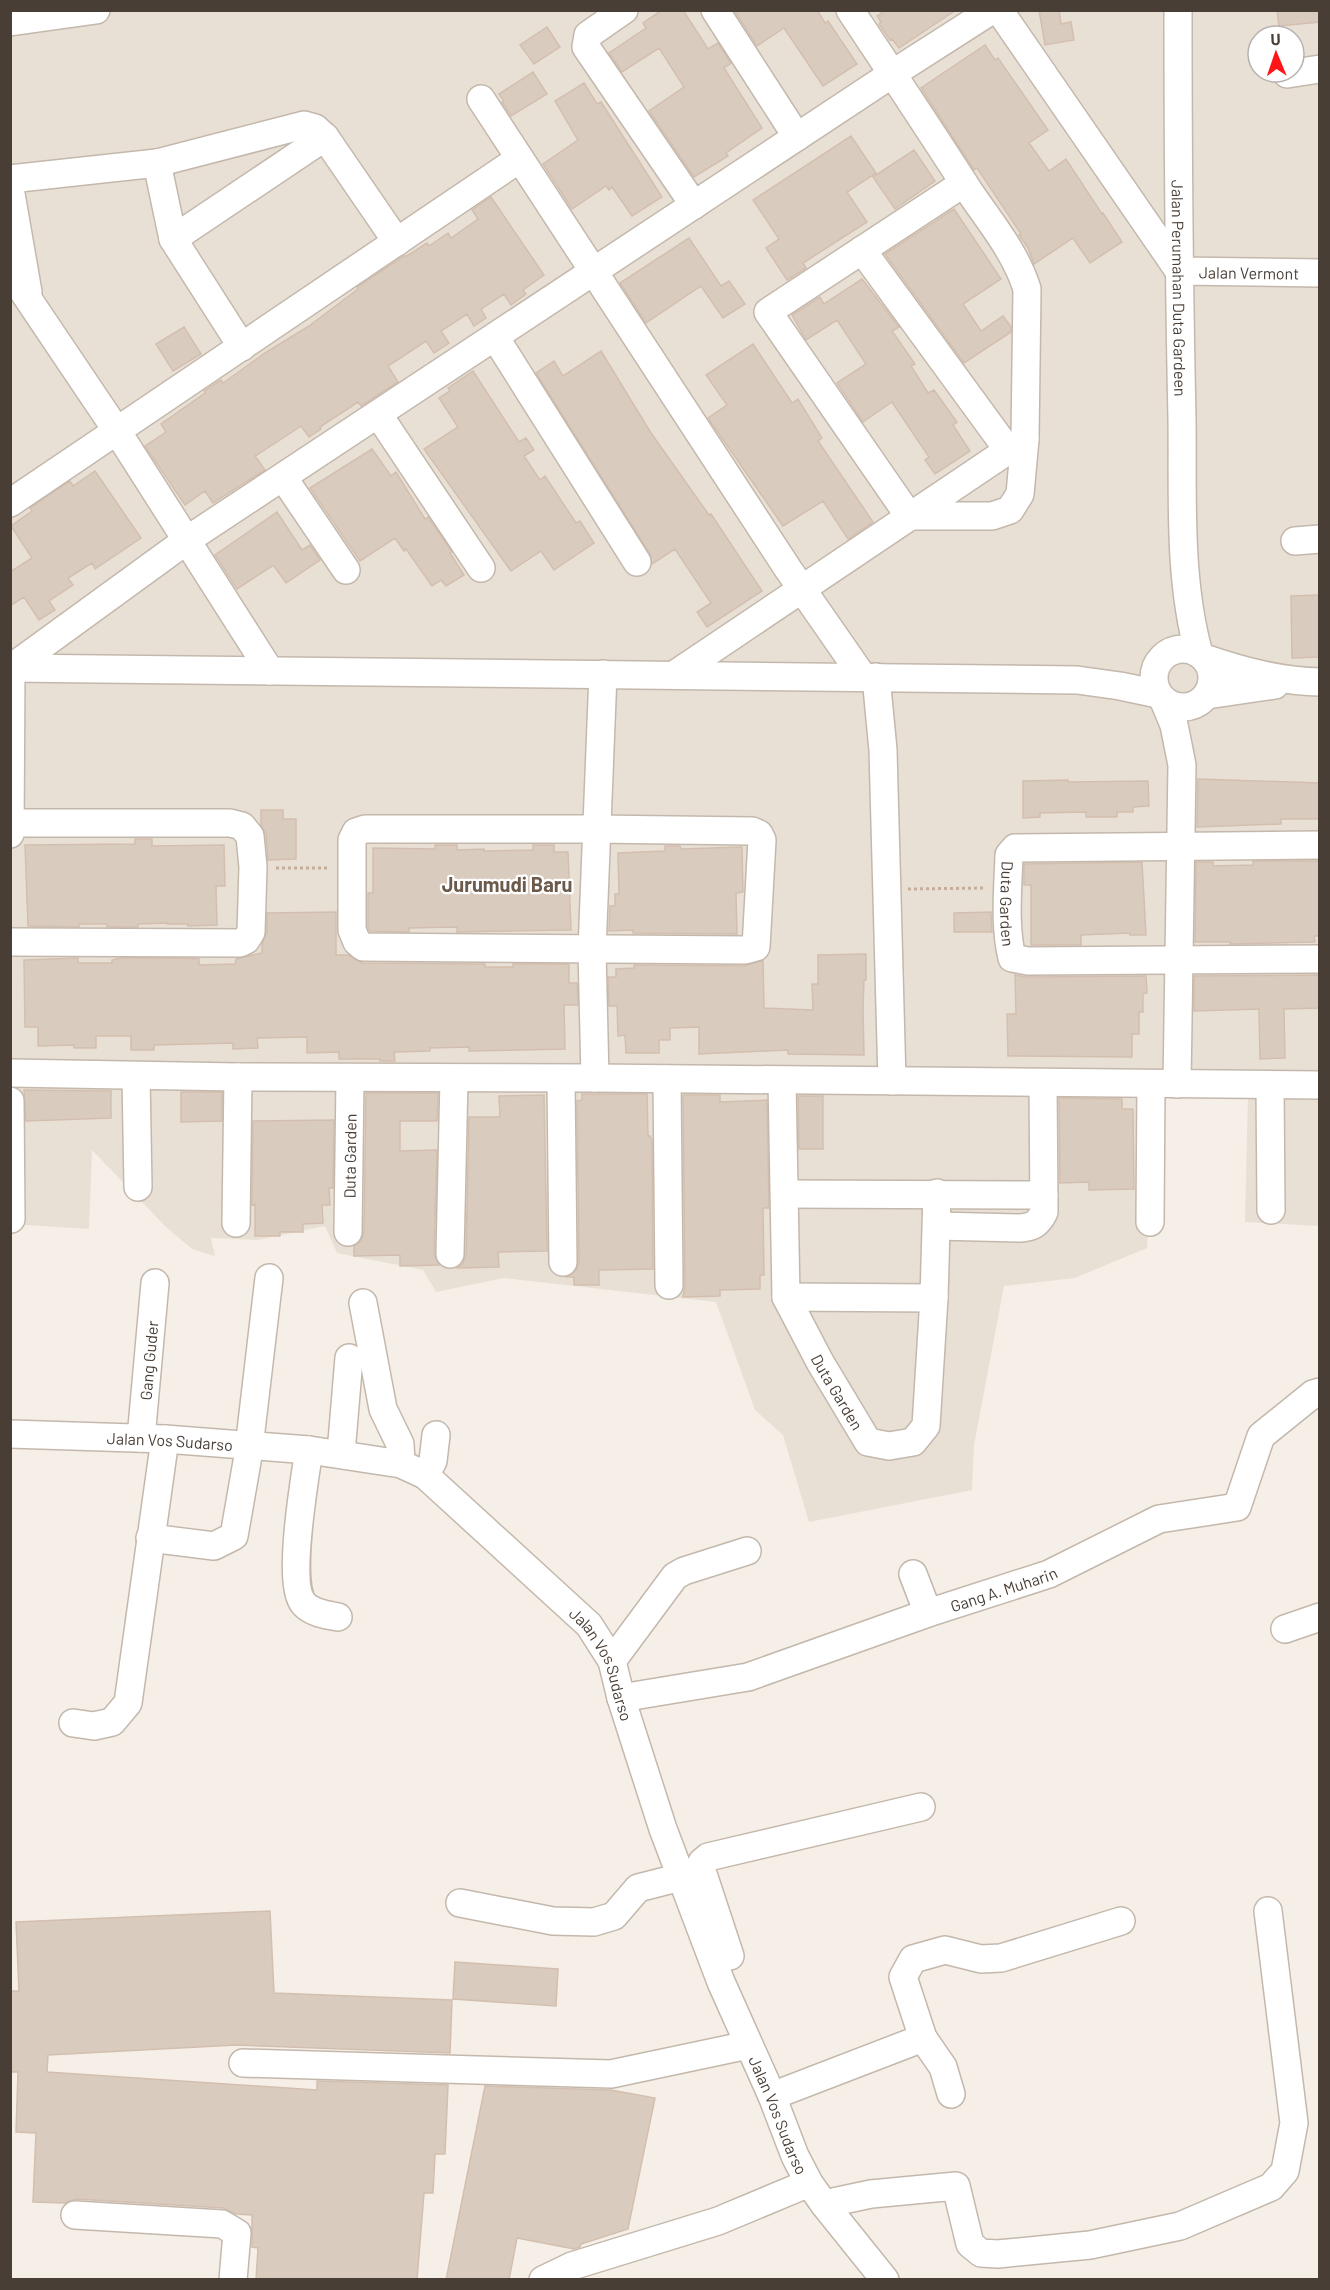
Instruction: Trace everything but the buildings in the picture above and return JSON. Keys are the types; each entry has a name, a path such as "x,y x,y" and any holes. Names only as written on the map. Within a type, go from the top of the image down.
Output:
{"street":[{"path":"10,21 96,10"},
{"path":"624,10 588,35 586,47 694,205"},
{"path":"715,10 797,137"},
{"path":"850,10 1021,270 1027,289 1016,445 1020,494 1010,510 992,516 909,516"},
{"path":"11,668 187,540 992,10"},
{"path":"999,10 1179,271"},
{"name":"Jalan Perumahan Duta Gardeen","path":"1178,10 1179,271 1184,565 1191,623 1202,656"},
{"path":"480,99 802,588 870,677 884,750 892,1081"},
{"path":"10,179 157,163 304,125 315,128 325,137 397,242"},
{"path":"173,239 325,137"},
{"path":"10,503 519,159"},
{"path":"157,163 173,239 242,346"},
{"path":"909,516 768,312 964,183"},
{"path":"10,188 29,299"},
{"path":"862,250 1016,445"},
{"name":"Jalan Vermont","path":"1179,271 1320,273"},
{"path":"10,272 117,431 270,671"},
{"path":"495,337 637,562"},
{"path":"378,414 481,568"},
{"path":"674,675 1016,445"},
{"path":"283,477 346,570"},
{"name":"Jalan Perumahan Duta Gardeen","path":"1163,657 1178,621 1184,565"},
{"path":"1077,680 1122,672 1178,649 1189,649 1237,670 1271,678 1313,682"},
{"path":"1150,1222 1179,961 1182,759 1190,723 1212,686 1212,676 1202,656"},
{"path":"1163,657 1155,667 1153,681 1174,725 1182,759"},
{"path":"11,668 1077,680 1120,686 1161,698 1180,708 1188,707 1204,698 1240,689 1313,682"},
{"path":"10,834 11,668"},
{"path":"595,1078 592,950 595,829 603,674"},
{"path":"10,942 240,943 246,940 251,932 253,867 250,836 242,826 230,823 11,823"},
{"path":"365,829 595,829 752,831 759,834 762,840 756,947 745,950 592,950 363,947 357,942 352,930 351,868 352,840 356,832 365,829"},
{"name":"Duta Garden","path":"1320,845 1016,848 1009,855 1008,888 1009,943 1012,958 1028,961 1320,958"},
{"path":"10,1073 454,1079 595,1078 1320,1085"},
{"path":"136,1076 138,1187"},
{"path":"236,1223 238,1077"},
{"name":"Duta Garden","path":"348,1232 350,1078"},
{"path":"450,1254 454,1079"},
{"path":"561,1079 563,1262"},
{"path":"667,1079 669,1285"},
{"name":"Duta Garden","path":"782,1081 786,1297 820,1362 868,1442 889,1446 913,1442 926,1426 934,1298 937,1193"},
{"path":"937,1226 1032,1227 1040,1221 1044,1212 1043,1084"},
{"path":"1270,1085 1271,1210"},
{"path":"10,1101 11,1219"},
{"path":"785,1194 1044,1195"},
{"path":"150,1538 214,1546 234,1536 249,1444 269,1278"},
{"name":"Gang Guder","path":"73,1723 94,1726 112,1722 128,1702 150,1538 154,1283"},
{"path":"786,1297 934,1298"},
{"path":"363,1303 383,1409 400,1444 401,1464"},
{"path":"341,1453 349,1358"},
{"name":"Gang A. Muharin","path":"621,1698 748,1677 928,1613 1049,1574 1159,1519 1237,1507 1261,1436 1313,1394 1320,1392"},
{"name":"Jalan Vos Sudarso","path":"10,1434 153,1438 249,1444 341,1453 401,1464 425,1475 589,1625 612,1661 621,1698 663,1829 721,1982 795,2156 817,2193 885,2280"},
{"path":"425,1475 433,1461 436,1435"},
{"path":"309,1449 296,1566 298,1592 304,1604 317,1612 338,1617"},
{"path":"612,1661 675,1576 747,1551"},
{"path":"913,1574 928,1613"},
{"path":"1285,1629 1320,1617"},
{"path":"721,1982 731,1975 733,1968 701,1869 702,1862 708,1857 921,1807"},
{"path":"460,1904 553,1921 594,1922 614,1916 638,1888 681,1877"},
{"path":"543,2280 572,2266 817,2193 872,2194 956,2186 970,2244 981,2253 998,2254 1090,2246 1180,2226 1271,2187 1284,2172 1294,2124 1268,1911"},
{"path":"951,2094 943,2067 923,2038 903,1977 912,1959 945,1950 981,1959 1001,1958 1121,1921"},
{"path":"771,2096 923,2038"},
{"path":"243,2063 611,2074 748,2045"},
{"path":"75,2215 222,2224 237,2233 233,2280"}],"path":[{"path":"253,867 351,868"},
{"path":"887,890 970,888"}],"shaded area":[{"path":"10,11 1319,11 1319,1226 1245,1222 1248,1093 1157,1088 1147,1248 1075,1278 1004,1286 974,1445 972,1490 809,1522 783,1435 755,1410 716,1302 504,1278 436,1292 423,1270 337,1253 325,1226 258,1240 211,1238 215,1256 192,1249 166,1227 92,1150 89,1229 11,1224"}],"district":[{"name":"Jurumudi Baru","path":"507,884"}]}
